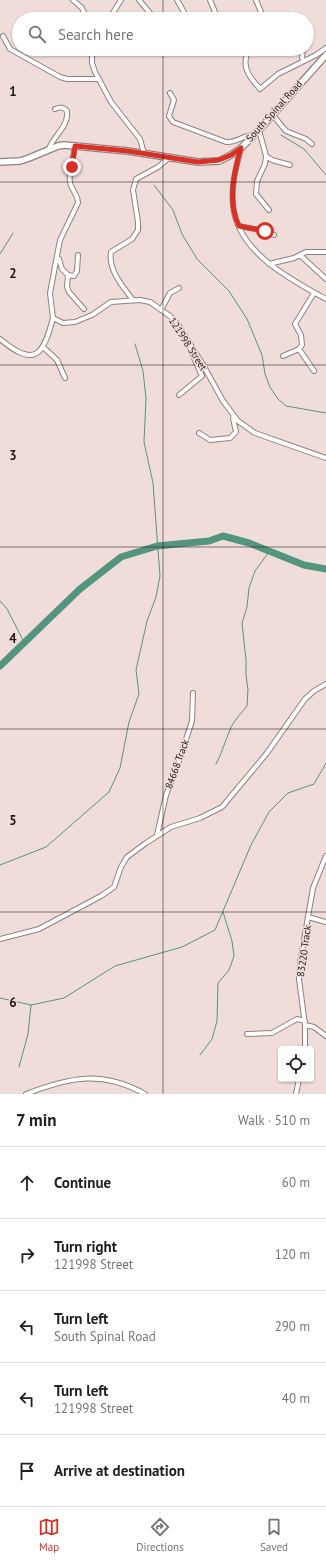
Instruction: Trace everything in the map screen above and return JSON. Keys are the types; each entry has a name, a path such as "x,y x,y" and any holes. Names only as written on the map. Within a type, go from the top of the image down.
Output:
{"street":[{"path":"73,0 82,8 84,12"},
{"path":"113,12 121,0"},
{"path":"139,0 149,12"},
{"path":"177,0 184,12"},
{"path":"210,0 215,12"},
{"path":"256,0 260,12"},
{"path":"3,36 12,50"},
{"path":"314,55 326,48"},
{"path":"22,56 60,77 67,79 99,79"},
{"path":"92,56 92,63 110,102 140,139 144,153"},
{"path":"247,56 246,64 250,78 260,89 273,78 312,56"},
{"path":"302,56 304,61"},
{"name":"South Spinal Road","path":"75,146 144,153 198,162 210,162 226,158 241,148 254,135 325,56"},
{"path":"170,93 174,100 169,116 173,122 230,143 246,136 254,135"},
{"path":"49,150 51,143 61,132 67,118 66,110 59,107 55,109"},
{"path":"272,114 286,132 306,139 312,144"},
{"path":"258,130 266,156 265,164 258,181 256,194 269,210"},
{"path":"0,162 20,161 64,145 75,146 70,181 78,197 78,204 70,223 61,236 50,293 53,318 43,347 31,355 24,355 12,349 0,339"},
{"path":"241,148 234,172 232,197 239,226 248,240 269,264 326,299"},
{"path":"266,156 272,160 290,165"},
{"path":"133,300 115,274 110,258 111,252 132,239 138,230 133,190 136,179 158,167 170,157"},
{"path":"239,226 265,231 274,235"},
{"path":"269,264 310,251 326,252"},
{"path":"58,256 62,269 68,275 74,276 77,274 78,255"},
{"path":"300,255 326,279"},
{"path":"68,275 67,287 69,292 84,309"},
{"path":"161,310 170,293 179,288"},
{"path":"283,356 299,349 302,345 301,336 295,324 314,293"},
{"name":"121998 Street","path":"53,318 63,323 75,322 92,315 111,302 144,300 174,319 223,401 233,415 243,425 255,433 326,458"},
{"path":"179,396 202,376 187,340"},
{"path":"43,347 57,360 65,378"},
{"path":"299,349 314,372"},
{"path":"199,433 210,440 230,438 236,432 233,415"},
{"path":"0,939 40,929 76,910 111,889 116,883 121,867 127,858 157,835 171,827 209,814 225,805 267,753 305,698 314,690 326,684"},
{"name":"84668 Track","path":"157,835 166,795 192,721 193,693"},
{"name":"83220 Track","path":"305,1046 306,1032 300,992 299,973 313,888 326,856"},
{"path":"308,918 326,922"},
{"path":"247,1034 272,1033 297,1018 314,1027 326,1036"},
{"path":"306,1032 314,1027"},
{"path":"26,1094 59,1082 90,1079 120,1082 145,1094"},
{"path":"296,1094 298,1082"}],"waterway":[{"path":"281,135 304,149 326,175"},
{"path":"154,185 173,210 182,234 197,259 229,291 247,319 262,355 265,374 270,387 278,399 286,406 326,413"},
{"path":"0,254 13,233"},
{"path":"0,865 46,847 109,792 120,768 129,722 139,694 136,670 147,621 156,597 160,576 153,483 144,442 146,398 143,371 135,344"},
{"path":"0,666 80,589 121,557 157,546 209,541 223,536 249,543 304,565 326,569"},
{"path":"216,764 231,727 247,706 248,690 242,623 247,607 249,588 255,571 269,552"},
{"path":"0,601 7,609 24,642"},
{"path":"0,998 31,1005 64,998 115,966 182,947 215,930 251,845 269,812 288,793 314,784 326,763"},
{"path":"200,1055 212,1039 217,1021 218,983 229,970 234,956 232,941 223,912"},
{"path":"19,1067 28,1034 31,1005"}],"route":[{"path":"72,167 75,146 144,153 198,162 219,160 231,155 241,148 234,172 232,197 235,215 239,226 265,231"}]}
